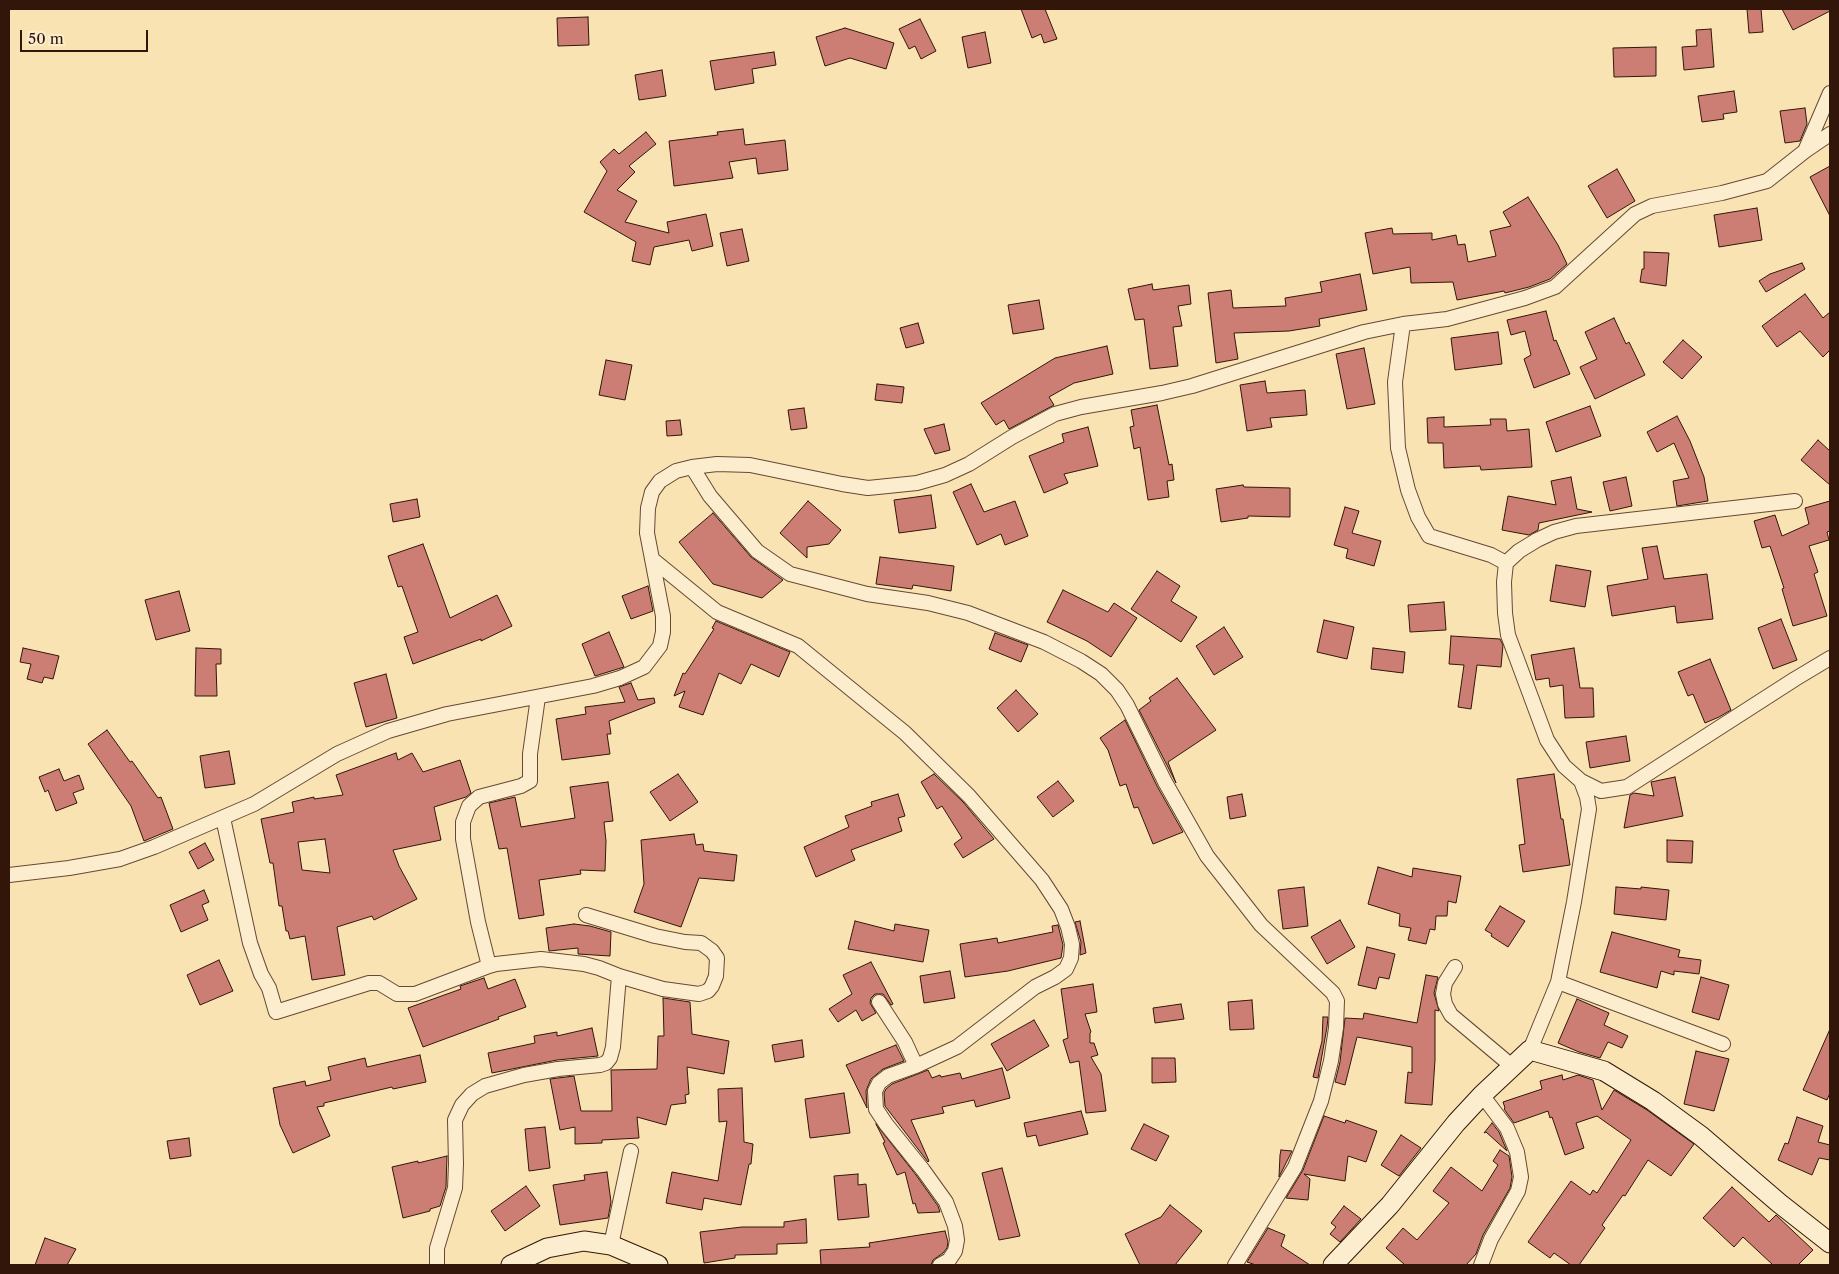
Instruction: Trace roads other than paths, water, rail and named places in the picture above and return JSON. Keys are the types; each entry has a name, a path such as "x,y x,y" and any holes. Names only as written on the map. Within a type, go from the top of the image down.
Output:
{"street":[{"path":"1805,150 1830,93"},
{"path":"9,875 78,867 120,859 254,804 337,754 388,731 447,714 602,683 620,678 644,667 660,646 663,632 648,533 648,508 652,492 660,481 676,471 717,464 750,465 868,488 917,483 945,475 969,464 1055,414 1081,407 1192,386 1364,332 1402,324 1447,319 1525,298 1555,286 1635,214 1652,206 1722,193 1767,181 1805,150 1830,134"},
{"path":"1402,324 1395,382 1398,448 1408,490 1418,517 1429,536 1491,555 1506,563"},
{"path":"692,467 710,496 758,551 790,574 867,594 928,603 968,613 1044,642 1081,661 1101,674 1117,690 1127,705 1165,782 1207,856 1262,925 1333,993 1336,1001 1336,1028 1322,1101 1295,1167 1235,1265"},
{"path":"1795,501 1576,526 1554,532 1537,540 1506,563 1504,582 1508,635 1547,740 1564,766 1581,781 1601,791 1627,787 1830,658"},
{"path":"652,559 717,612 798,646 905,732 969,796 1042,880 1061,909 1072,944 1071,958 1066,969 1029,991 958,1047 888,1076 879,1083 875,1091 876,1109 946,1202 955,1226 957,1240 955,1250 949,1260 940,1265"},
{"path":"489,966 478,922 463,839 464,822 469,806 479,797 521,786 530,781 530,754 538,697"},
{"path":"1333,1265 1390,1205 1456,1123 1482,1095 1530,1050 1558,982 1574,902 1589,809 1587,796 1581,781"},
{"path":"223,818 250,943 276,1012 369,983 379,983 398,994 415,994 496,964 541,959 584,964 663,989 699,994 708,991 712,986 716,976 717,958 712,951 701,943 655,936 586,915"},
{"path":"1455,967 1445,983 1443,994 1444,1004 1450,1015 1513,1067"},
{"path":"438,1265 439,1241 455,1188 455,1120 462,1105 472,1094 485,1086 503,1080 558,1068 606,1063 610,1058 613,1047 619,976"},
{"path":"1558,982 1724,1044"},
{"path":"879,1002 904,1042 916,1066"},
{"path":"1530,1050 1604,1071 1653,1101 1701,1136 1779,1203 1830,1243"},
{"path":"1481,1265 1491,1239 1518,1191 1521,1177 1517,1152 1507,1128 1482,1095"},
{"path":"611,1245 631,1150"},
{"path":"511,1265 547,1248 584,1241 611,1245 658,1265"}]}
